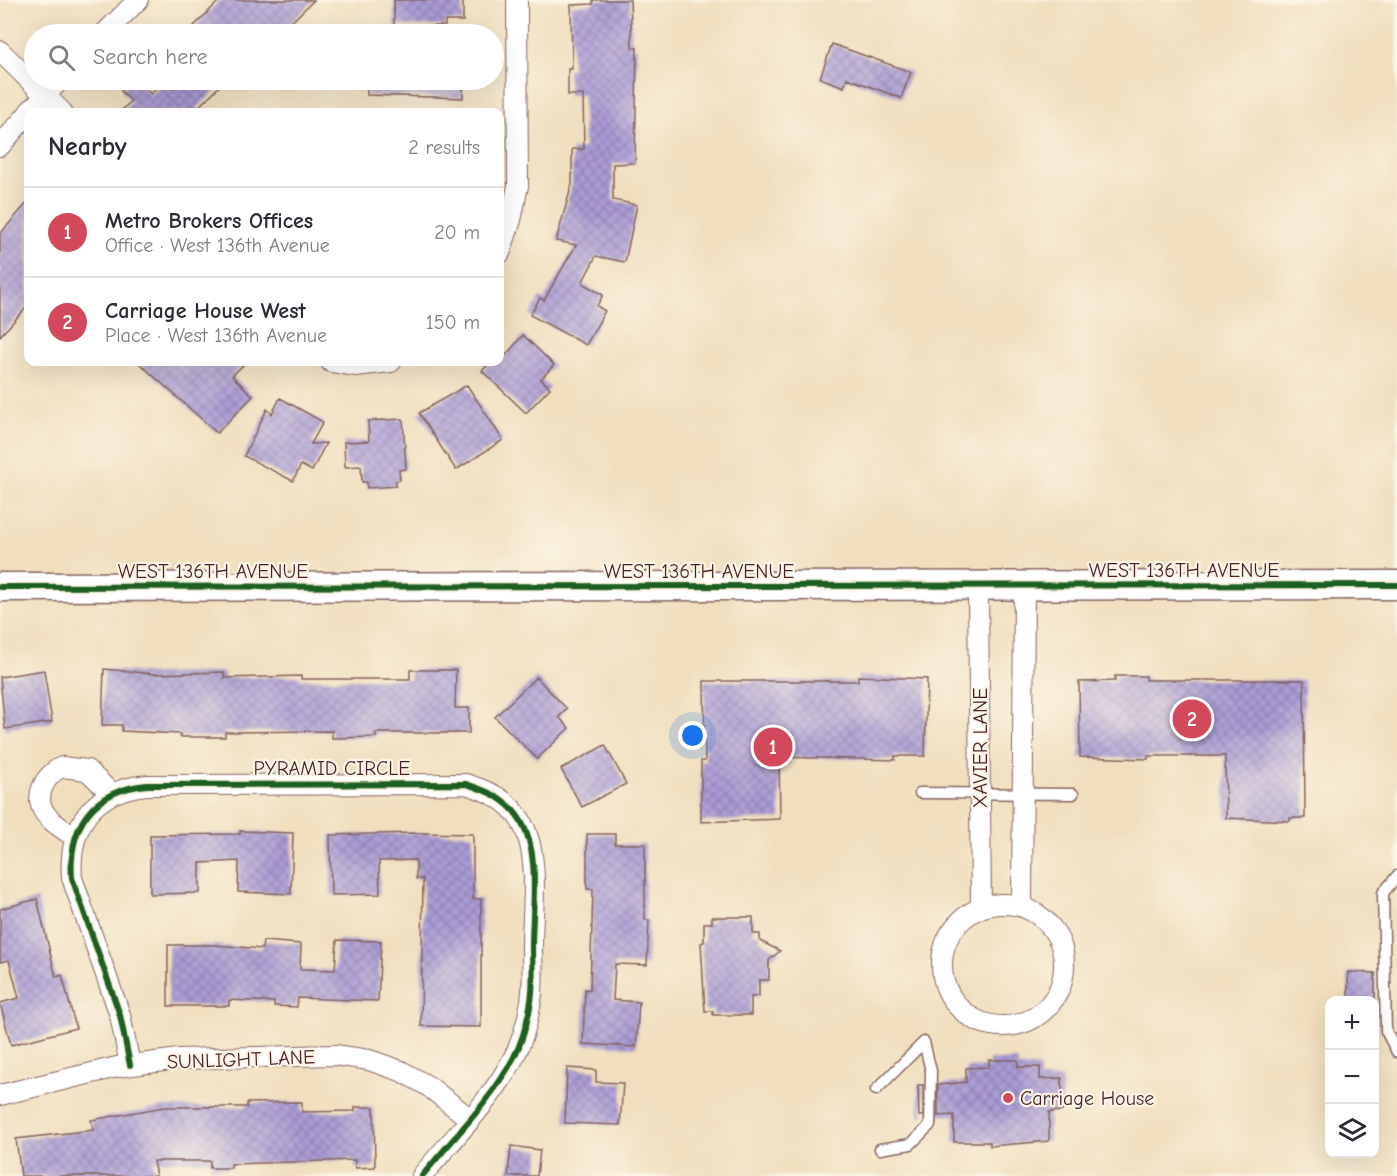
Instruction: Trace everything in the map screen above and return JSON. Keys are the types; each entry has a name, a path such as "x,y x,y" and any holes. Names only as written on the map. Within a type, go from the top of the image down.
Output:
{"main road":[{"name":"WEST 136TH AVENUE","path":"0,587 978,588 1397,585"}],"street":[{"path":"114,24 138,0"},
{"path":"504,242 512,220 518,186 517,0"},
{"path":"0,51 24,74"},
{"path":"40,90 58,108"},
{"path":"33,108 50,90"},
{"path":"0,146 24,119"},
{"path":"1022,907 1024,587"},
{"name":"XAVIER LANE","path":"978,588 981,908"},
{"path":"75,837 48,818 43,811 40,794 47,777 62,767 80,768 93,775 112,794"},
{"name":"PYRAMID CIRCLE","path":"130,1065 120,1015 72,878 70,857 75,837 81,824 95,806 112,794 132,786 147,785 466,784 488,791 506,802 520,819 529,838 532,863 532,998 526,1027 514,1057 499,1082 422,1176"},
{"path":"1002,904 1022,907 1040,916 1054,931 1062,948 1064,968 1060,988 1050,1005 1034,1018 1015,1025 995,1026 975,1020 959,1008 949,995 941,964 945,946 953,930 965,917 981,908 1002,904"},
{"name":"SUNLIGHT LANE","path":"0,1095 130,1065 179,1059 336,1055 401,1071 428,1086 469,1118"}],"lane":[{"path":"920,793 1073,794"},
{"path":"1397,876 1383,894 1386,1031 1397,1052"},
{"path":"876,1090 924,1042 931,1071 930,1125 911,1144 879,1149"}],"building":[{"path":"220,0 314,0 289,24 196,24"},
{"path":"394,0 463,0 463,21 445,21 445,24 394,24"},
{"path":"593,0 630,0 632,48 637,48 635,163 613,164 613,200 637,205 625,262 596,256 582,283 603,295 597,306 605,311 586,345 530,315 540,298 544,300 576,245 556,241 572,184 572,149 584,149 583,95 568,95 568,69 572,69 571,5 593,4"},
{"path":"832,44 911,72 901,98 847,78 844,87 820,78"},
{"path":"147,90 151,94 155,90 216,90 197,108 124,108 131,101 121,91"},
{"path":"367,90 463,90 463,98 367,95"},
{"path":"24,207 24,310 0,336 0,234"},
{"path":"523,335 554,365 541,379 550,388 526,413 482,371 487,366 504,366 504,357"},
{"path":"142,366 242,366 232,376 253,396 217,433"},
{"path":"467,385 503,440 456,470 419,413"},
{"path":"280,398 323,422 311,444 326,443 312,471 301,465 293,481 244,456 267,409 272,414"},
{"path":"403,419 406,469 399,470 400,480 396,481 396,486 367,488 367,482 362,482 361,466 345,467 344,442 369,441 368,421"},
{"path":"104,669 154,674 224,672 224,678 301,676 301,679 410,679 410,670 456,670 455,708 469,708 469,733 376,733 376,737 332,738 332,731 225,732 225,737 180,737 180,734 122,731 122,725 102,725"},
{"path":"44,670 52,722 5,729 0,677"},
{"path":"858,676 927,679 925,756 895,756 895,760 779,757 780,819 701,822 701,761 705,761 704,681 858,681"},
{"path":"1115,676 1146,676 1146,680 1304,680 1305,818 1290,818 1290,821 1226,818 1225,756 1148,756 1148,759 1080,757 1079,682 1115,681"},
{"path":"536,677 567,709 559,717 569,728 537,759 495,717"},
{"path":"605,745 626,784 582,807 561,769"},
{"path":"240,831 293,833 291,894 238,892 239,861 200,863 200,893 150,894 150,835 240,834"},
{"path":"473,834 473,899 481,899 481,1027 421,1026 423,879 416,879 416,860 379,861 380,894 331,895 330,835"},
{"path":"587,834 615,834 615,844 645,844 645,920 649,920 647,965 615,964 613,1000 639,1002 636,1047 583,1044 585,989 590,990 593,889 587,889"},
{"path":"37,899 56,977 62,975 76,1028 11,1045 0,1003 19,998 9,960 0,962 0,909"},
{"path":"712,917 753,917 753,934 760,934 760,941 780,951 769,960 769,980 759,980 759,996 751,997 751,1015 713,1015 713,1011 705,1011 701,943 704,942 704,923 712,923"},
{"path":"337,940 381,941 378,1001 298,998 297,1007 274,1006 274,1002 229,1000 229,1006 168,1006 168,945 215,945 262,949 263,941 301,944 300,969 335,970"},
{"path":"1348,972 1375,973 1375,996 1348,996"},
{"name":"Carriage House","path":"989,1060 1018,1060 1018,1067 1040,1067 1040,1079 1062,1078 1062,1111 1049,1112 1049,1141 990,1146 990,1142 954,1142 954,1115 938,1116 938,1085 966,1082 966,1068 989,1067"},
{"path":"567,1068 596,1070 596,1082 623,1083 620,1125 565,1123"},
{"path":"918,1085 923,1085 923,1116 919,1116"},
{"path":"302,1102 302,1112 355,1111 355,1107 374,1107 375,1167 355,1168 355,1160 231,1164 231,1168 210,1168 210,1161 153,1161 156,1176 21,1176 16,1139 93,1130 91,1120 164,1107 247,1107 247,1103"},
{"path":"511,1146 540,1150 537,1176 508,1176"}],"cycle path":[{"path":"0,587 1397,585"},
{"path":"130,1065 120,1015 72,878 74,842 80,827 98,803 128,788 147,785 466,784 482,790 504,801 516,813 531,849 534,882 531,1001 523,1037 505,1073 484,1103 422,1176"}],"place":[{"name":"Carriage House West","path":"1192,719"},
{"name":"Metro Brokers Offices","path":"773,747"},
{"name":"Carriage House","path":"1008,1098"}]}
